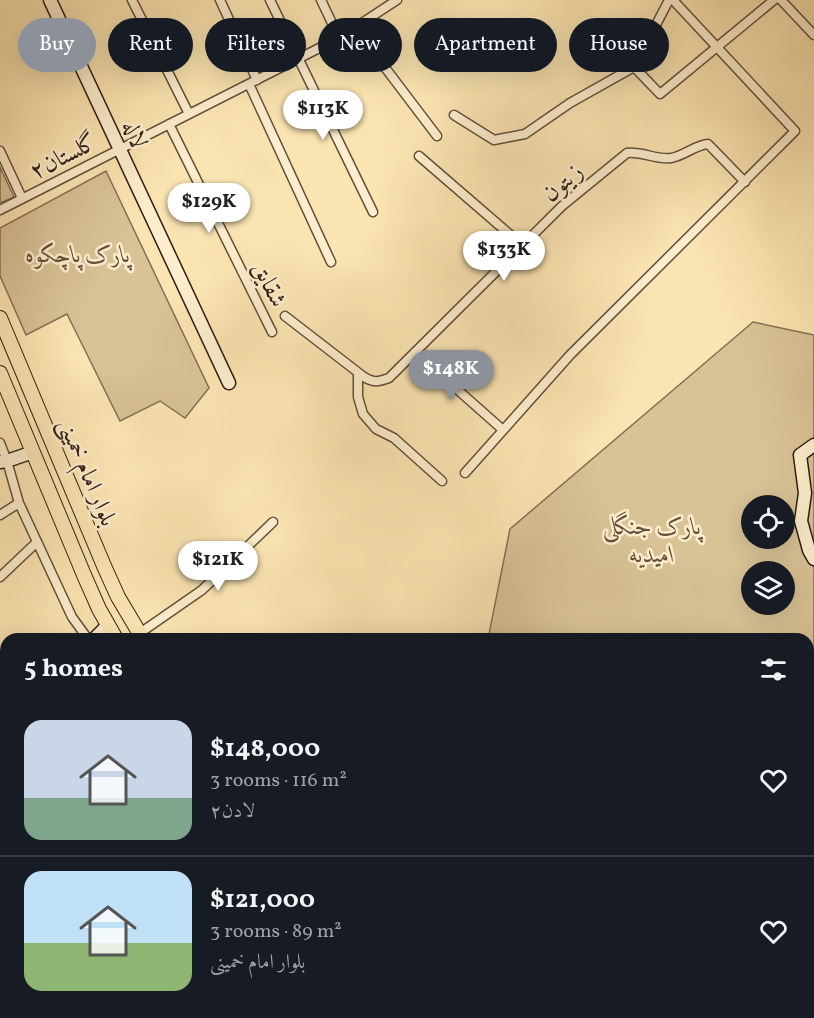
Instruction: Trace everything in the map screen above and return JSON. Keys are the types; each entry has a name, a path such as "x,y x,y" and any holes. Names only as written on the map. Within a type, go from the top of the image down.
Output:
{"main road":[{"name":"بلوار امام خمینی","path":"0,318 104,566 118,597 140,633"},
{"name":"بلوار امام خمینی","path":"0,373 84,575 113,633"},
{"path":"33,452 52,444"}],"street":[{"name":"لاله","path":"50,0 229,383"},
{"path":"132,0 189,114"},
{"path":"220,0 331,262"},
{"path":"270,0 279,18"},
{"path":"321,0 330,18"},
{"name":"گلستان۲","path":"370,18 397,0"},
{"path":"465,473 570,355 795,131 671,0 661,18"},
{"path":"639,72 660,94 774,0"},
{"path":"781,0 814,35"},
{"name":"گلستان۲","path":"0,210 273,72"},
{"path":"304,72 372,212"},
{"path":"388,72 437,136"},
{"path":"454,115 494,140 525,134 570,103 625,72"},
{"name":"شقایق","path":"169,124 272,332"},
{"name":"زیتون","path":"285,316 358,373 371,381 380,381 389,378 562,206 627,153 671,158 708,144 745,182"},
{"path":"0,151 22,198"},
{"path":"419,156 522,245"},
{"path":"415,352 503,430"},
{"path":"358,373 358,397 363,414 376,429 394,438 442,481"},
{"path":"0,443 4,462 19,503 72,617 84,633"},
{"path":"814,445 800,455 805,493 801,521 809,550 814,559"},
{"path":"4,462 33,452"},
{"path":"0,515 19,503"},
{"path":"146,633 202,590 273,522"},
{"path":"0,577 38,542"},
{"path":"100,633 108,625"}],"green space":[{"path":"0,167 14,197 0,203"},
{"name":"پارک پاچکوه","path":"106,171 209,388 185,418 160,401 120,421 67,314 26,335 0,276 0,228"},
{"name":"پارک جنگلی امیدیه","path":"753,322 814,335 814,633 489,633 510,529"}]}
